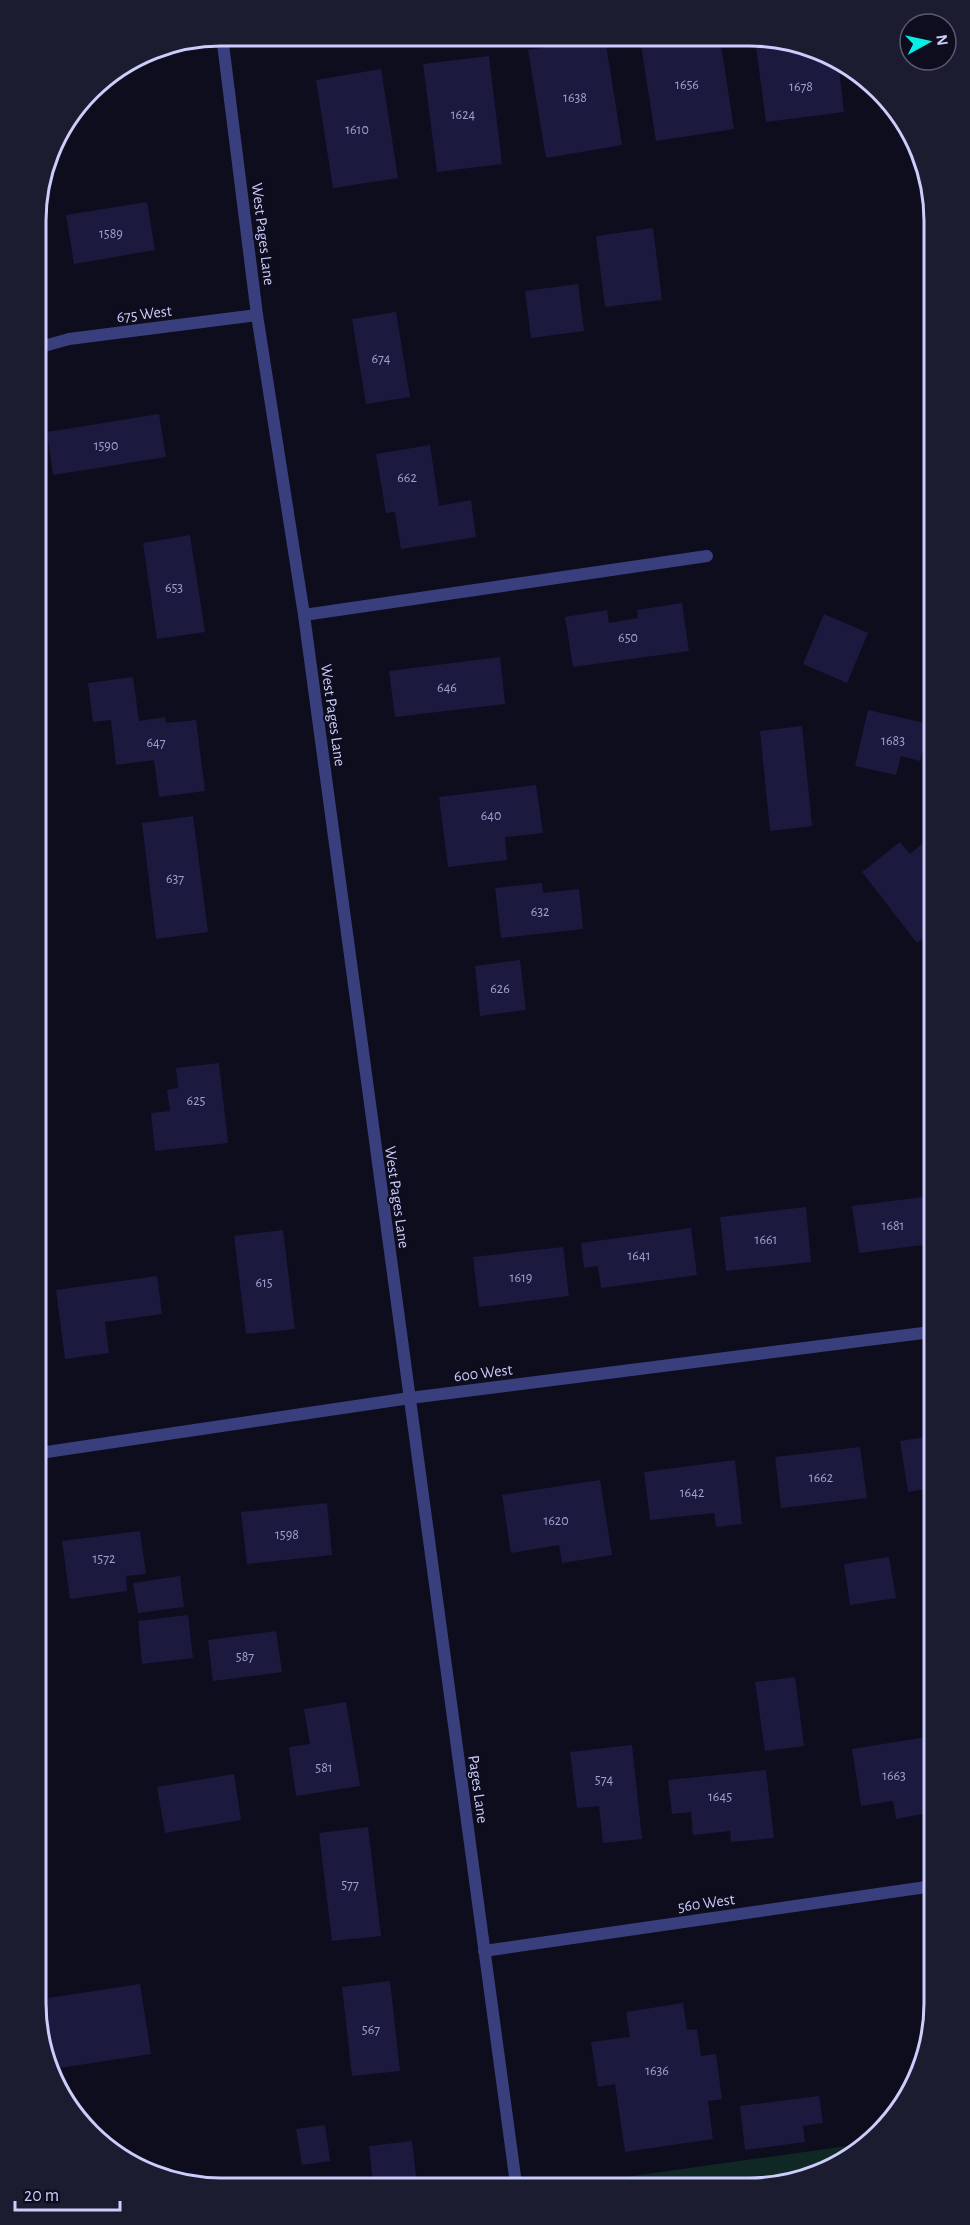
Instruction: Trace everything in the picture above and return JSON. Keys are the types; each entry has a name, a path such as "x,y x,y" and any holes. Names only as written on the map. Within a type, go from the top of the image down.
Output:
{"street":[{"name":"West Pages Lane","path":"223,47 257,315 304,615 410,1398"},
{"name":"675 West","path":"47,345 69,339 257,315"},
{"path":"304,615 707,556"},
{"name":"600 West","path":"46,1452 410,1398 923,1333"},
{"name":"Pages Lane","path":"410,1398 515,2178"},
{"name":"560 West","path":"484,1951 923,1887"}],"green space":[{"path":"851,2145 826,2160 804,2169 771,2177 619,2178"}],"building":[{"path":"547,47 606,47 622,145 546,158 528,50"},
{"path":"641,47 721,47 734,129 656,141"},
{"path":"756,47 782,50 804,56 839,72 844,112 766,122"},
{"path":"489,56 502,164 437,172 423,64"},
{"path":"381,69 398,178 333,188 316,80"},
{"path":"147,202 155,250 74,264 66,215"},
{"path":"653,228 662,300 605,307 596,236"},
{"path":"578,284 584,331 531,338 525,291"},
{"path":"396,312 410,397 366,404 352,319"},
{"path":"159,414 166,457 53,475 47,432"},
{"path":"430,445 439,506 471,500 476,537 401,549 395,512 386,513 376,454"},
{"path":"190,535 205,632 157,639 143,543"},
{"path":"682,603 689,651 573,667 565,617 607,610 609,623 638,618 637,610"},
{"path":"824,614 868,633 847,683 803,664"},
{"path":"500,657 505,704 395,717 389,671"},
{"path":"133,677 139,721 165,717 166,723 196,720 205,791 159,797 154,760 116,765 111,720 93,722 88,683"},
{"path":"868,710 924,723 924,746 920,761 901,756 896,775 855,766"},
{"path":"802,726 812,826 770,831 760,731"},
{"path":"536,785 543,833 505,837 507,860 448,867 439,797"},
{"path":"193,816 208,932 156,939 142,823"},
{"path":"900,842 910,854 923,843 924,938 917,943 862,872"},
{"path":"542,883 543,893 579,889 583,929 501,938 495,888"},
{"path":"520,960 526,1010 480,1016 475,966"},
{"path":"219,1063 228,1143 155,1151 151,1113 170,1111 167,1090 178,1088 176,1068"},
{"path":"923,1197 923,1245 859,1253 852,1206"},
{"path":"806,1207 811,1262 726,1271 720,1217"},
{"path":"691,1228 697,1275 601,1288 598,1266 584,1268 581,1243"},
{"path":"283,1230 295,1329 246,1334 234,1236"},
{"path":"563,1247 569,1296 479,1307 473,1257"},
{"path":"157,1276 162,1314 105,1322 109,1353 65,1359 56,1290"},
{"path":"923,1437 923,1489 908,1492 900,1441"},
{"path":"860,1447 867,1498 781,1508 775,1457"},
{"path":"735,1460 742,1524 716,1527 714,1513 650,1520 644,1472"},
{"path":"600,1480 612,1555 562,1563 559,1545 511,1553 502,1495"},
{"path":"327,1503 332,1555 247,1564 241,1512"},
{"path":"140,1531 146,1574 126,1576 127,1591 70,1599 62,1541"},
{"path":"889,1557 896,1598 850,1605 844,1564"},
{"path":"180,1576 184,1607 138,1613 133,1583"},
{"path":"188,1615 193,1658 142,1664 138,1621"},
{"path":"276,1631 282,1672 213,1681 208,1640"},
{"path":"795,1677 804,1746 765,1751 755,1682"},
{"path":"346,1702 360,1786 296,1796 289,1747 310,1744 304,1709"},
{"path":"923,1738 923,1814 896,1819 893,1801 861,1806 852,1749"},
{"path":"632,1745 642,1839 603,1843 599,1806 577,1808 570,1752"},
{"path":"766,1770 774,1838 731,1842 730,1831 693,1835 691,1812 672,1814 668,1780"},
{"path":"234,1774 241,1820 165,1833 157,1787"},
{"path":"368,1827 381,1936 332,1941 319,1833"},
{"path":"390,1981 400,2071 352,2076 342,1987"},
{"path":"140,1984 151,2054 59,2068 52,2048 46,1998"},
{"path":"683,2003 687,2030 697,2029 701,2056 716,2054 722,2099 708,2101 713,2139 625,2152 615,2084 598,2087 591,2042 630,2037 626,2012"},
{"path":"819,2096 823,2123 803,2126 805,2142 745,2150 740,2106"},
{"path":"325,2125 330,2161 302,2165 296,2129"},
{"path":"412,2141 416,2178 372,2178 369,2146"}]}
